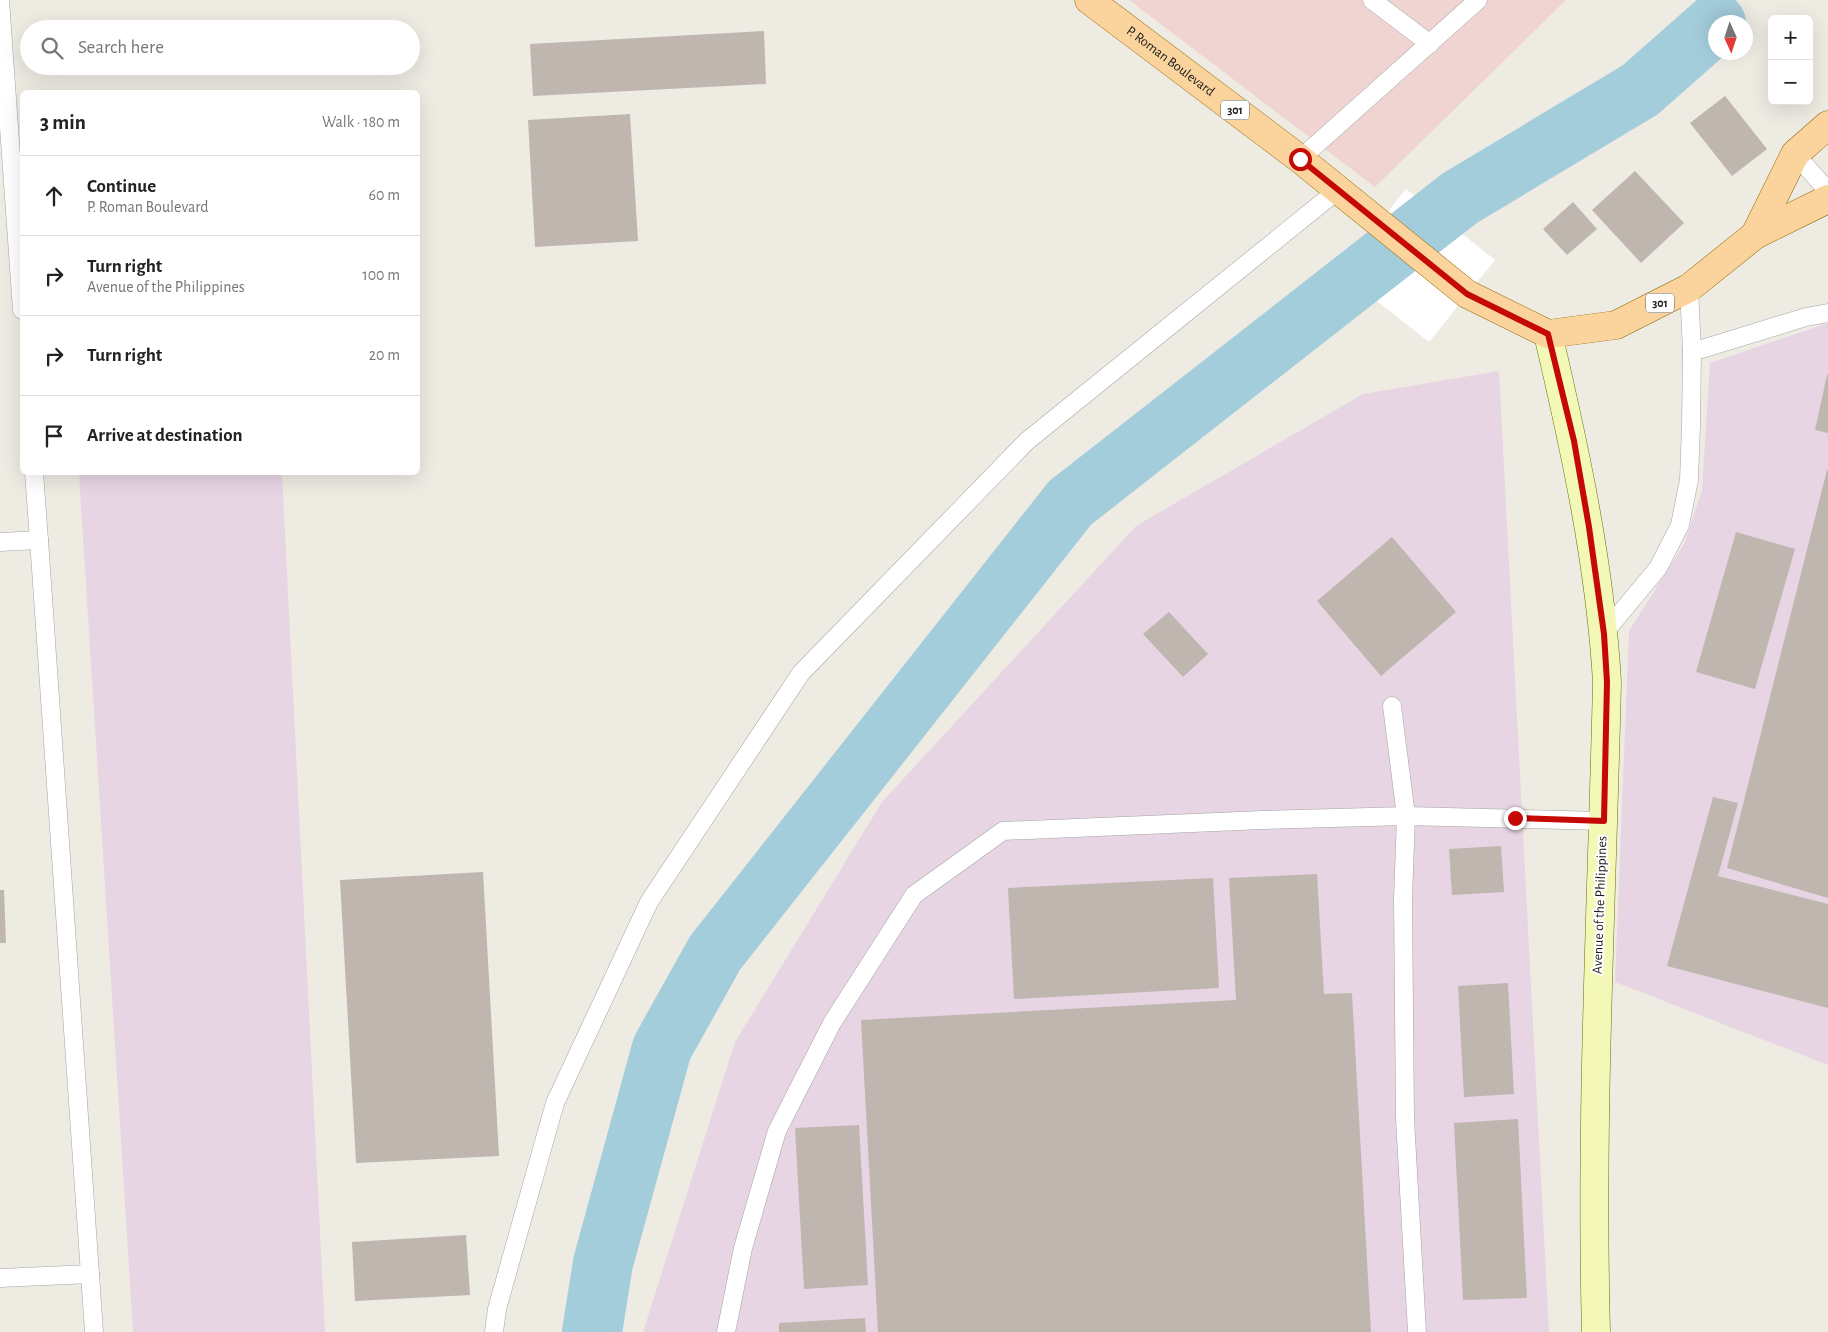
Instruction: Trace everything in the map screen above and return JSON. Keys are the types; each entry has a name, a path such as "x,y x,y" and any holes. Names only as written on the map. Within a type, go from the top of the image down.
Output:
{"main road":[{"name":"P. Roman Boulevard","path":"1089,0 1113,16 1300,159 1467,294 1548,334"},
{"name":"301","path":"1755,235 1795,154 1828,125"},
{"name":"301","path":"1548,334 1616,325 1689,288 1755,235 1828,199"},
{"name":"Avenue of the Philippines","path":"1548,334 1574,441 1589,527 1604,634 1607,682 1595,1065 1593,1234 1596,1332"}],"lane":[{"path":"1372,0 1430,44"},
{"path":"1300,159 1478,0"},
{"path":"0,10 20,283"},
{"path":"1795,154 1828,191"},
{"path":"494,1332 497,1309 555,1103 649,902 801,673 1027,441 1338,190"},
{"path":"1604,634 1658,568 1680,525 1688,480 1692,352 1689,288"},
{"path":"1692,352 1806,317 1828,313"},
{"path":"34,475 94,1332"},
{"path":"0,542 39,540"},
{"path":"1392,706 1406,816 1403,899 1405,1119 1417,1332"},
{"path":"726,1332 743,1248 777,1131 832,1023 914,895 1003,831 1406,816 1604,821"},
{"path":"0,1278 90,1274"}],"shaded area":[{"path":"1129,0 1566,0 1375,187"},
{"path":"1828,323 1828,1065 1615,982 1629,631 1684,544 1702,490 1710,363"},
{"path":"1499,371 1549,1332 643,1332 735,1042 882,802 1136,526 1363,394"},
{"path":"79,475 282,475 325,1332 133,1332"}],"pier":[{"path":"1406,189 1495,260 1429,342 1340,272"}],"building":[{"path":"764,31 766,84 533,96 530,44"},
{"path":"1725,96 1767,149 1732,176 1690,123"},
{"path":"630,114 638,241 535,247 528,120"},
{"path":"1635,171 1684,223 1641,263 1592,210"},
{"path":"1573,202 1597,229 1567,255 1543,229"},
{"path":"1828,375 1828,433 1815,430"},
{"path":"1828,470 1828,898 1727,868"},
{"path":"1736,532 1795,549 1755,689 1696,672"},
{"path":"1392,537 1456,612 1381,676 1317,601"},
{"path":"1169,612 1208,654 1183,677 1143,634"},
{"path":"1713,797 1738,803 1718,876 1828,904 1828,1008 1667,966"},
{"path":"1501,846 1504,892 1452,895 1449,849"},
{"path":"483,872 499,1156 356,1163 340,880"},
{"path":"1317,874 1324,994 1352,993 1371,1332 878,1332 861,1020 1236,1000 1229,878"},
{"path":"1213,878 1219,988 1014,999 1008,888"},
{"path":"0,890 4,890 6,943 0,943"},
{"path":"1508,983 1514,1094 1464,1097 1458,986"},
{"path":"1518,1119 1527,1298 1463,1300 1454,1123"},
{"path":"859,1125 868,1285 804,1289 795,1128"},
{"path":"466,1235 470,1295 355,1301 352,1242"},
{"path":"865,1318 866,1332 779,1332 779,1323"}],"waterway":[{"path":"592,1332 603,1263 662,1048 715,953 1070,503 1460,198 1640,90 1708,30"}],"route":[{"path":"1300,159 1467,294 1548,334 1574,441 1589,527 1604,634 1607,682 1604,821 1515,818"}]}
